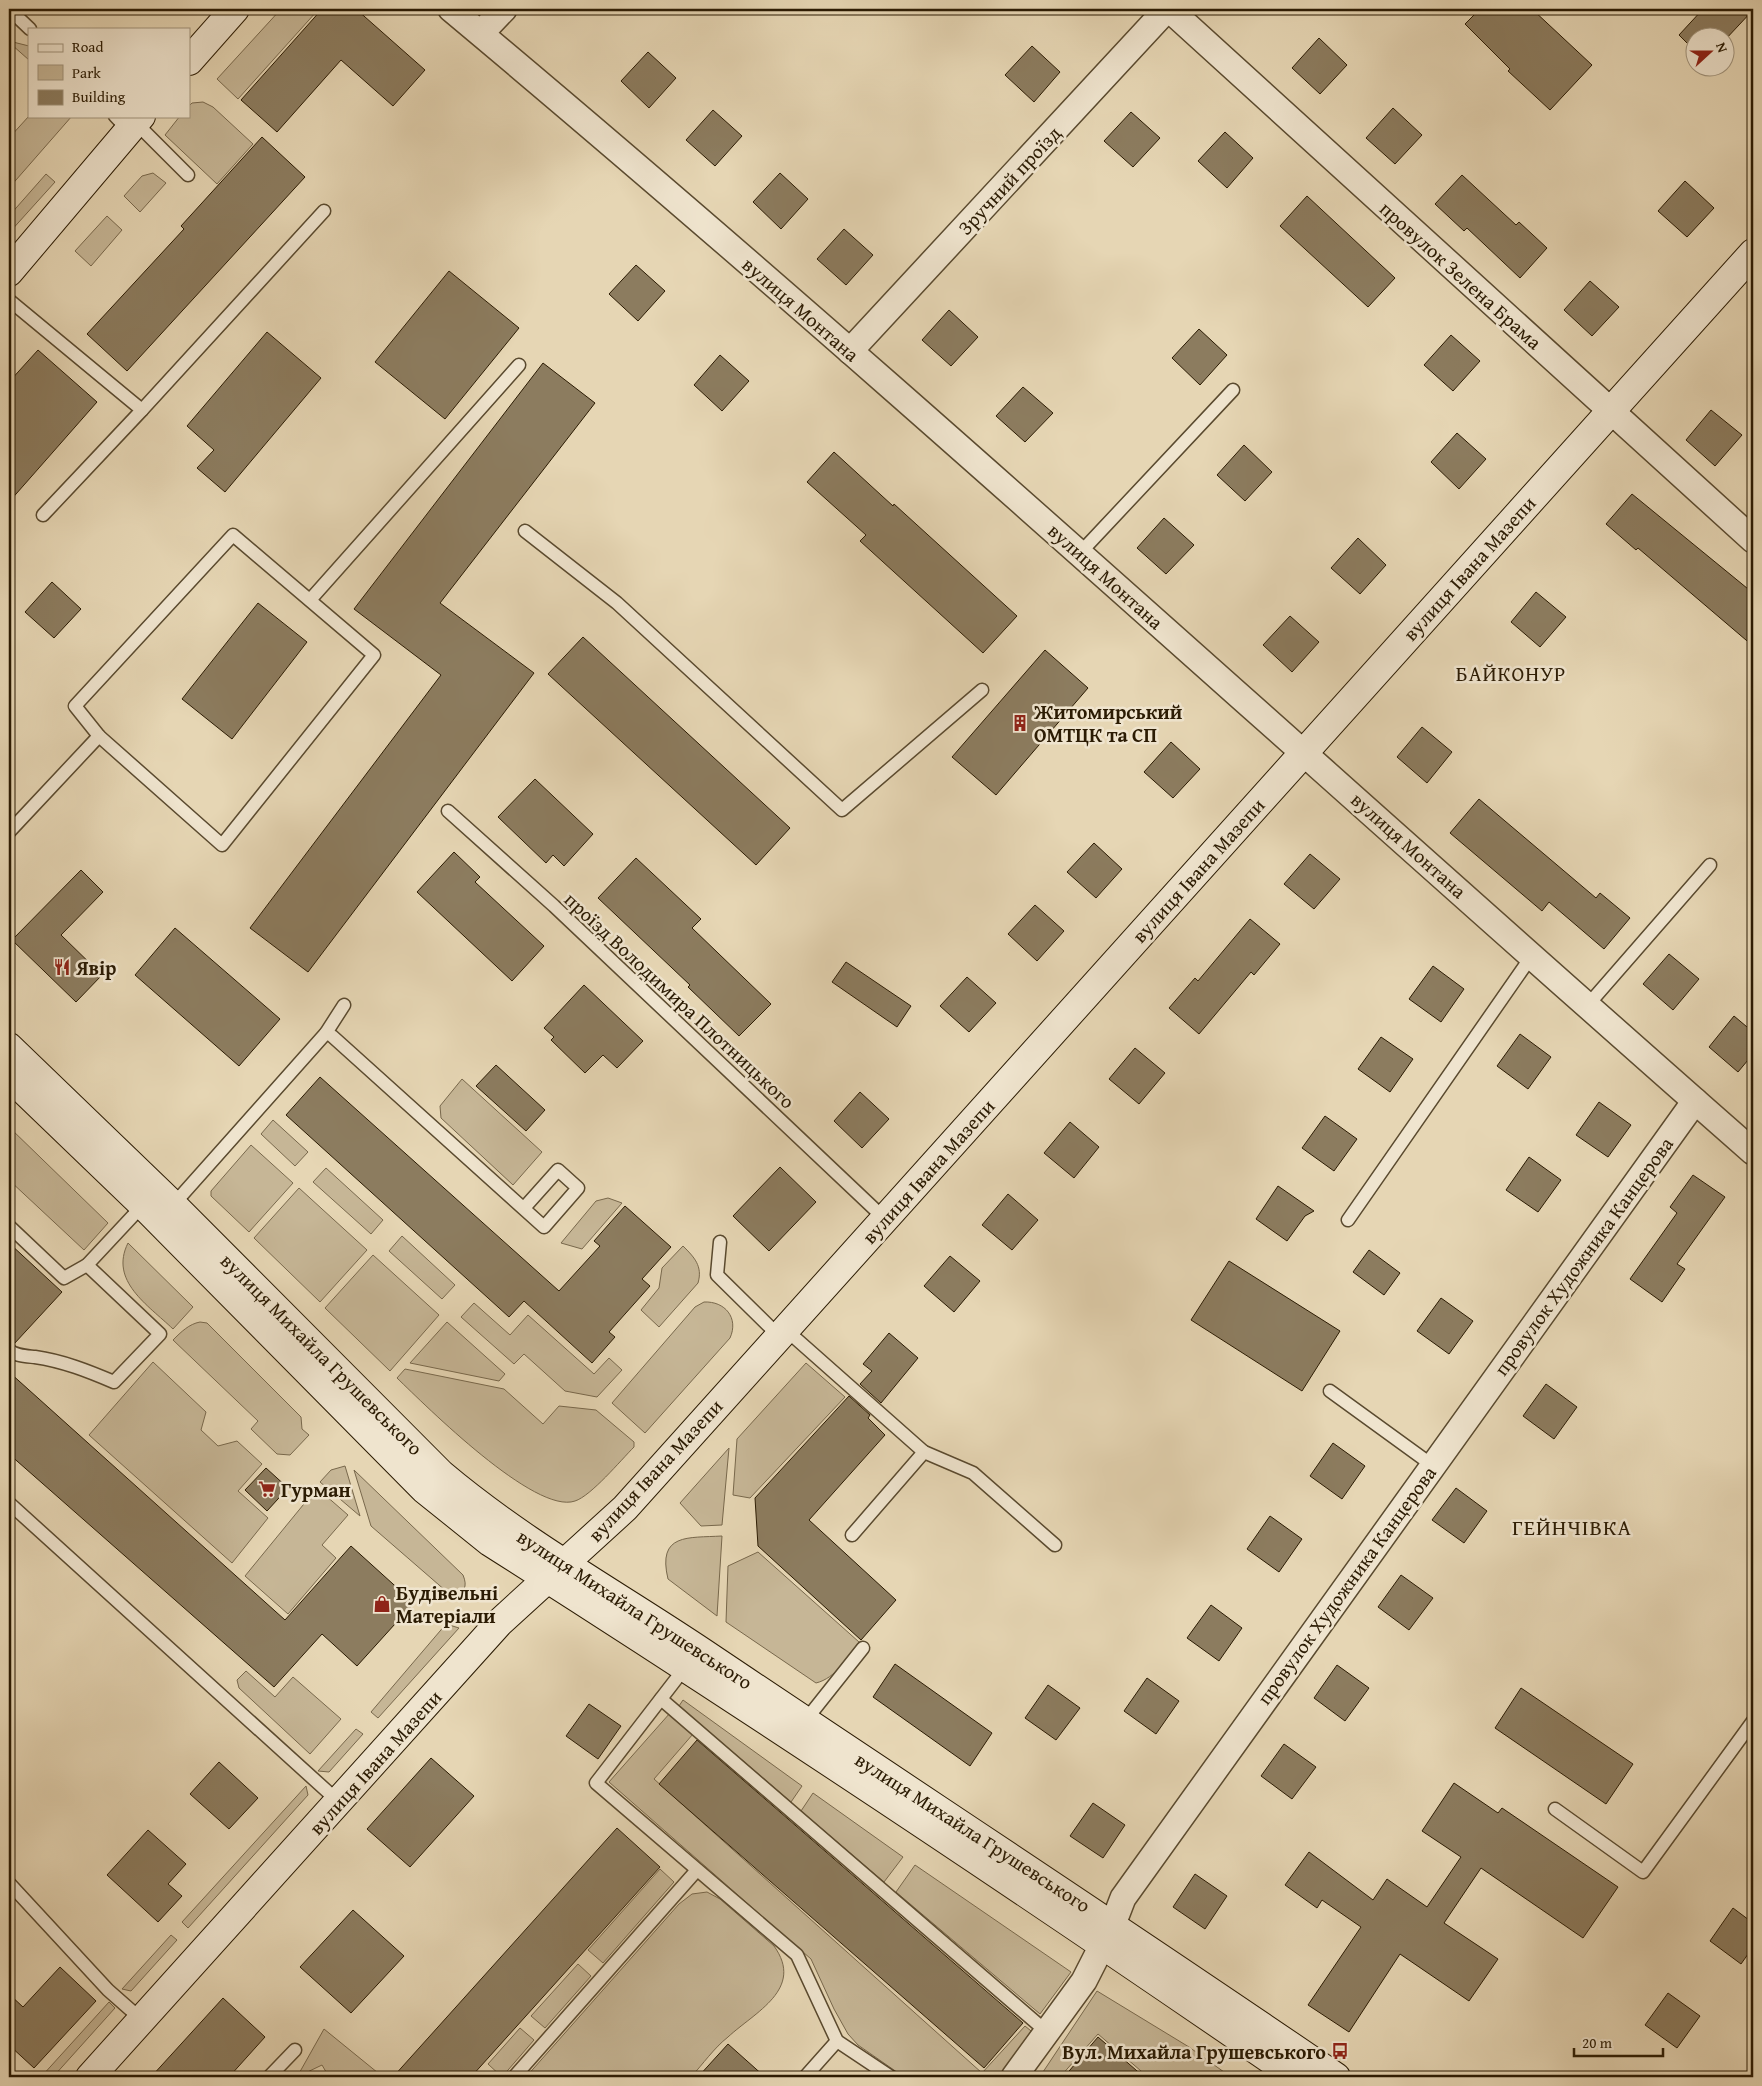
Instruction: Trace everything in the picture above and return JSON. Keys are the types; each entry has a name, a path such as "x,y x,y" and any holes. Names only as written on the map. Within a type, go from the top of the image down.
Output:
{"main road":[{"path":"190,60 235,9"},
{"path":"9,272 130,122"},
{"name":"вулиця Івана Мазепи","path":"90,2077 499,1623 626,1508 782,1332 1753,253"},
{"name":"вулиця Михайла Грушевського","path":"9,1047 173,1205 441,1474 503,1523 557,1571 692,1658 1107,1934 1336,2077"},
{"name":"вулиця Михайла Грушевського","path":"9,1076 143,1205 424,1489 490,1542 557,1571"},
{"name":"вулиця Михайла Грушевського","path":"692,1658 805,1721 1107,1934 1296,2077"}],"street":[{"name":"вулиця Монтана","path":"451,9 850,351 1080,553 1531,957 1695,1101 1749,1138"},
{"path":"480,34 504,9"},
{"name":"Зручний проїзд","path":"850,351 1168,9"},
{"name":"провулок Зелена Брама","path":"1168,9 1753,540"},
{"name":"провулок Художника Канцерова","path":"1016,2076 1084,1981 1123,1898 1695,1101"}],"lane":[{"path":"12,17 28,28"},
{"path":"130,122 188,175"},
{"path":"43,515 324,212"},
{"path":"9,300 142,410"},
{"path":"310,600 520,365"},
{"path":"1080,553 1233,390"},
{"path":"525,531 617,603 842,810 982,690"},
{"path":"233,535 374,655 222,845 99,736 75,706 233,535"},
{"path":"9,832 99,736"},
{"name":"проїзд Володимира Плотницького","path":"448,811 561,913 885,1219"},
{"path":"1587,1006 1710,865"},
{"path":"1348,1220 1531,957"},
{"path":"173,1205 326,1033 344,1005"},
{"path":"326,1033 332,1036 544,1227 578,1188 558,1170 524,1208"},
{"path":"9,1226 64,1278 87,1265 143,1205"},
{"path":"720,1242 716,1275 924,1452 973,1473 1055,1545"},
{"path":"9,1350 14,1354 80,1367 114,1382 160,1334 87,1265"},
{"path":"1330,1391 1432,1465"},
{"path":"852,1535 924,1452"},
{"path":"9,1503 339,1802"},
{"path":"805,1721 863,1648"},
{"path":"692,1658 596,1783 797,1956 836,2041 891,2077"},
{"path":"661,1699 1047,2032"},
{"path":"1555,1809 1643,1872 1753,1721"},
{"path":"514,2077 697,1870"},
{"path":"9,1883 108,1990 142,2020"},
{"path":"805,2077 836,2041"},
{"path":"268,2077 295,2050"}],"green space":[{"path":"281,9 314,9 317,11 238,99 217,79"},
{"path":"9,41 28,46 28,59 12,45 9,48"},
{"path":"203,102 213,107 253,144 217,184 165,135 178,118 190,118 190,105"},
{"path":"28,117 70,118 9,188 9,138"},
{"path":"153,173 166,183 140,212 124,196 142,176"},
{"path":"46,174 55,182 9,233 9,216"},
{"path":"107,216 122,230 91,266 75,251"},
{"path":"462,1079 542,1152 513,1185 441,1118 440,1106"},
{"path":"273,1120 308,1152 295,1166 261,1134"},
{"path":"9,1127 108,1223 84,1250 9,1180"},
{"path":"251,1145 293,1183 249,1232 211,1196 211,1191"},
{"path":"326,1168 383,1220 371,1234 313,1182"},
{"path":"299,1188 367,1250 320,1302 254,1238"},
{"path":"608,1198 622,1203 582,1249 561,1243 596,1201"},
{"path":"402,1236 455,1285 442,1299 389,1251"},
{"path":"128,1243 193,1307 173,1329 143,1301 127,1281 123,1257"},
{"path":"683,1246 696,1262 699,1272 698,1283 659,1327 641,1310 659,1288 662,1268"},
{"path":"373,1255 439,1315 390,1371 325,1308"},
{"path":"704,1302 718,1304 728,1312 733,1324 730,1338 645,1433 612,1403 695,1307"},
{"path":"474,1303 510,1335 528,1315 594,1374 609,1358 622,1370 597,1397 565,1391 524,1354 514,1364 461,1317"},
{"path":"200,1322 207,1323 301,1417 302,1429 309,1435 290,1455 277,1454 251,1429 258,1421 173,1340 189,1326"},
{"path":"447,1322 505,1374 499,1381 410,1363"},
{"path":"153,1362 206,1412 201,1430 218,1446 237,1441 262,1464 238,1491 268,1518 232,1563 89,1435"},
{"path":"806,1363 845,1397 750,1498 733,1495 737,1439"},
{"path":"405,1369 504,1389 543,1424 559,1406 596,1410 634,1442 634,1447 582,1498 575,1501 557,1501 534,1492 509,1476 456,1433 397,1378"},
{"path":"729,1448 722,1525 701,1526 680,1503"},
{"path":"345,1466 360,1516 320,1482 331,1470"},
{"path":"354,1470 463,1575 465,1586 460,1594 454,1598 371,1526"},
{"path":"317,1488 348,1515 322,1545 336,1558 288,1614 245,1576"},
{"path":"722,1536 717,1616 668,1579 666,1564 667,1553 671,1546 678,1541 687,1538"},
{"path":"758,1552 859,1642 840,1667 829,1677 816,1683 726,1622 728,1566"},
{"path":"446,1624 459,1628 378,1718 371,1712"},
{"path":"246,1671 275,1697 293,1677 341,1719 310,1754 239,1688 237,1680"},
{"path":"683,1700 802,1786 791,1802 679,1706"},
{"path":"670,1713 693,1734 654,1779 982,2073 1025,2026 1036,2035 1002,2077 904,2077 858,2045 848,2034 834,2009 811,1959 609,1782"},
{"path":"356,1729 363,1734 329,1772 318,1771"},
{"path":"306,1786 308,1795 188,1928 182,1922"},
{"path":"813,1793 903,1857 884,1882 801,1811"},
{"path":"915,1865 1071,1972 1040,2014 896,1892"},
{"path":"660,1869 674,1882 603,1963 588,1950"},
{"path":"707,1892 720,1899 774,1946 782,1961 784,1975 780,1987 763,2009 723,2041 691,2077 526,2077 679,1904 692,1894"},
{"path":"171,1935 177,1940 131,1991 122,1989"},
{"path":"578,1964 591,1976 545,2028 531,2016"},
{"path":"1097,1991 1189,2047 1231,2077 1148,2077 1098,2034 1060,2077 1042,2077 1043,2072"},
{"path":"109,2002 115,2008 53,2077 41,2077"},
{"path":"520,2028 534,2040 502,2077 488,2064"},
{"path":"324,2029 383,2077 329,2077 322,2065 297,2077"}],"building":[{"path":"322,9 356,9 425,70 393,106 341,60 277,132 241,100"},
{"path":"1480,9 1532,9 1592,65 1550,110 1508,71 1510,69 1465,24"},
{"path":"1703,9 1753,9 1734,30 1734,28 1685,28"},
{"path":"1684,30 1684,40 1679,35"},
{"path":"1319,38 1347,65 1320,94 1292,68"},
{"path":"1032,46 1060,72 1034,102 1005,75"},
{"path":"648,52 676,78 649,108 621,81"},
{"path":"1393,108 1422,135 1395,164 1366,138"},
{"path":"713,110 742,136 715,166 686,140"},
{"path":"1131,112 1160,138 1133,167 1104,141"},
{"path":"1225,132 1253,158 1227,188 1198,161"},
{"path":"262,137 305,177 127,371 87,334 184,229 181,226"},
{"path":"780,173 808,199 781,229 753,202"},
{"path":"1462,175 1516,225 1519,222 1547,248 1520,278 1467,228 1464,231 1435,204"},
{"path":"1685,181 1714,208 1687,237 1658,211"},
{"path":"1307,196 1395,278 1368,307 1280,226"},
{"path":"844,229 873,255 846,285 817,259"},
{"path":"636,265 665,291 638,321 609,294"},
{"path":"449,271 519,328 445,419 375,362"},
{"path":"1590,281 1619,307 1592,336 1564,310"},
{"path":"949,310 978,337 951,366 922,340"},
{"path":"1199,329 1227,355 1200,385 1172,358"},
{"path":"267,332 321,378 225,492 197,468 214,450 187,426"},
{"path":"1451,335 1480,361 1453,391 1424,365"},
{"path":"38,350 97,402 9,502 9,382"},
{"path":"720,355 749,381 722,411 694,385"},
{"path":"543,363 595,403 440,603 534,673 308,972 250,928 441,675 354,609"},
{"path":"1023,387 1053,413 1025,442 996,416"},
{"path":"1711,410 1742,435 1715,466 1686,440"},
{"path":"1457,433 1486,459 1459,489 1431,462"},
{"path":"1244,445 1272,472 1245,501 1217,475"},
{"path":"834,452 1017,616 983,653 860,541 866,535 807,482"},
{"path":"1632,494 1753,593 1753,646 1638,548 1636,550 1606,524"},
{"path":"1164,518 1194,545 1166,574 1137,548"},
{"path":"1358,538 1386,565 1360,594 1331,568"},
{"path":"52,582 81,609 54,638 25,612"},
{"path":"1536,592 1566,617 1540,647 1511,622"},
{"path":"258,603 307,642 232,739 182,699"},
{"path":"1290,616 1319,642 1292,672 1263,645"},
{"path":"583,637 790,828 756,865 548,674"},
{"name":"Житомирський ОМТЦК та СП","path":"1045,650 1088,688 996,795 952,757"},
{"path":"1422,727 1452,752 1427,783 1397,757"},
{"path":"1171,742 1200,769 1173,798 1144,772"},
{"path":"535,779 593,834 564,866 553,855 546,863 498,817"},
{"path":"1479,799 1596,898 1600,893 1630,918 1604,949 1549,902 1542,911 1450,833"},
{"path":"1094,843 1122,869 1096,898 1067,872"},
{"path":"454,852 480,877 475,882 544,946 512,981 417,892"},
{"path":"1310,854 1340,879 1314,909 1284,884"},
{"path":"636,858 701,919 692,928 771,1004 739,1036 688,987 690,985 598,898"},
{"path":"81,870 103,892 61,935 102,975 76,1002 12,940"},
{"path":"1035,905 1064,931 1037,961 1008,934"},
{"path":"1250,919 1280,944 1254,975 1251,972 1199,1034 1169,1008 1195,978 1198,981"},
{"path":"175,928 280,1019 239,1066 135,975"},
{"path":"1669,954 1699,979 1673,1010 1643,984"},
{"path":"846,962 911,1006 897,1027 832,982"},
{"path":"1433,966 1464,989 1441,1022 1409,999"},
{"path":"967,977 996,1003 969,1032 940,1006"},
{"path":"584,985 643,1041 617,1068 603,1055 585,1073 551,1040 554,1037 544,1028"},
{"path":"1734,1016 1753,1032 1753,1054 1738,1072 1709,1047"},
{"path":"1520,1034 1551,1057 1528,1089 1497,1066"},
{"path":"1381,1037 1413,1059 1390,1092 1358,1069"},
{"path":"1135,1048 1165,1073 1139,1104 1109,1079"},
{"path":"496,1065 545,1110 526,1131 476,1086"},
{"path":"320,1077 559,1291 600,1246 594,1241 625,1206 671,1247 642,1279 650,1286 609,1332 615,1337 592,1363 524,1301 509,1317 286,1115"},
{"path":"860,1092 889,1119 862,1148 834,1121"},
{"path":"1599,1102 1631,1125 1608,1157 1576,1135"},
{"path":"1325,1116 1357,1139 1334,1171 1302,1148"},
{"path":"1070,1122 1099,1147 1074,1178 1044,1153"},
{"path":"1529,1157 1561,1180 1538,1212 1506,1190"},
{"path":"780,1167 816,1202 769,1251 733,1216"},
{"path":"1693,1175 1725,1197 1677,1264 1685,1269 1662,1302 1630,1279 1677,1213 1670,1207"},
{"path":"1278,1186 1314,1211 1305,1216 1287,1241 1256,1219"},
{"path":"1008,1194 1038,1220 1012,1250 982,1225"},
{"path":"9,1243 62,1292 14,1344 9,1342"},
{"path":"1369,1250 1400,1273 1384,1295 1353,1272"},
{"path":"950,1256 980,1281 954,1312 924,1286"},
{"path":"1229,1261 1340,1331 1302,1391 1191,1320"},
{"path":"1441,1298 1473,1321 1449,1354 1417,1331"},
{"path":"889,1333 918,1358 881,1403 860,1384 872,1371 863,1364"},
{"path":"9,1372 285,1620 351,1546 414,1603 357,1666 322,1634 274,1687 9,1454"},
{"path":"1546,1384 1577,1407 1554,1439 1523,1416"},
{"path":"849,1396 870,1415 868,1418 885,1435 809,1520 896,1600 861,1640 758,1546 755,1498"},
{"path":"1333,1443 1365,1466 1342,1499 1310,1476"},
{"name":"Гурман","path":"266,1468 288,1488 267,1511 245,1490"},
{"path":"1456,1488 1487,1511 1464,1543 1432,1520"},
{"path":"1270,1516 1302,1539 1279,1572 1247,1549"},
{"path":"1401,1575 1433,1598 1409,1630 1378,1607"},
{"path":"1211,1605 1242,1628 1219,1661 1187,1638"},
{"path":"895,1664 992,1733 970,1766 873,1697"},
{"path":"1337,1665 1369,1688 1345,1721 1314,1698"},
{"path":"1147,1678 1179,1701 1156,1734 1124,1711"},
{"path":"1048,1685 1080,1708 1056,1740 1025,1718"},
{"path":"1521,1688 1633,1764 1606,1804 1495,1728"},
{"path":"589,1704 621,1726 598,1759 566,1736"},
{"path":"697,1740 1023,2023 984,2068 659,1784"},
{"path":"1284,1744 1316,1767 1292,1799 1261,1776"},
{"path":"431,1758 474,1796 410,1867 367,1829"},
{"path":"219,1762 258,1798 229,1829 190,1794"},
{"path":"1454,1783 1498,1813 1502,1808 1618,1887 1583,1938 1481,1868 1444,1923 1498,1959 1469,2001 1400,1954 1349,2032 1308,2005 1361,1927 1322,1900 1317,1908 1285,1885 1309,1852 1373,1900 1387,1879 1427,1907 1461,1857 1422,1831"},
{"path":"1093,1803 1125,1825 1103,1858 1070,1836"},
{"path":"617,1828 660,1867 471,2077 393,2077"},
{"path":"148,1830 186,1864 168,1884 182,1896 158,1922 107,1875"},
{"path":"1195,1874 1227,1896 1205,1929 1173,1907"},
{"path":"1733,1908 1753,1923 1753,1947 1741,1964 1710,1941"},
{"path":"353,1910 404,1956 351,2013 300,1967"},
{"path":"60,1967 96,2001 34,2068 9,2045 9,1994 23,2007"},
{"path":"1668,1993 1700,2016 1677,2048 1645,2025"},
{"path":"223,1998 265,2037 229,2077 151,2077"},
{"path":"1098,2037 1144,2077 1064,2077"},
{"path":"728,2044 765,2077 698,2077"}],"place":[{"name":"Житомирський ОМТЦК та СП","path":"1020,723"},
{"name":"Явір","path":"62,967"},
{"name":"Гурман","path":"267,1489"},
{"name":"Будівельні Матеріали","path":"382,1604"},
{"name":"Вул. Михайла Грушевського","path":"1340,2051"}],"district":[{"name":"БАЙКОНУР","path":"1511,673"},
{"name":"ГЕЙНЧІВКА","path":"1572,1527"}]}
